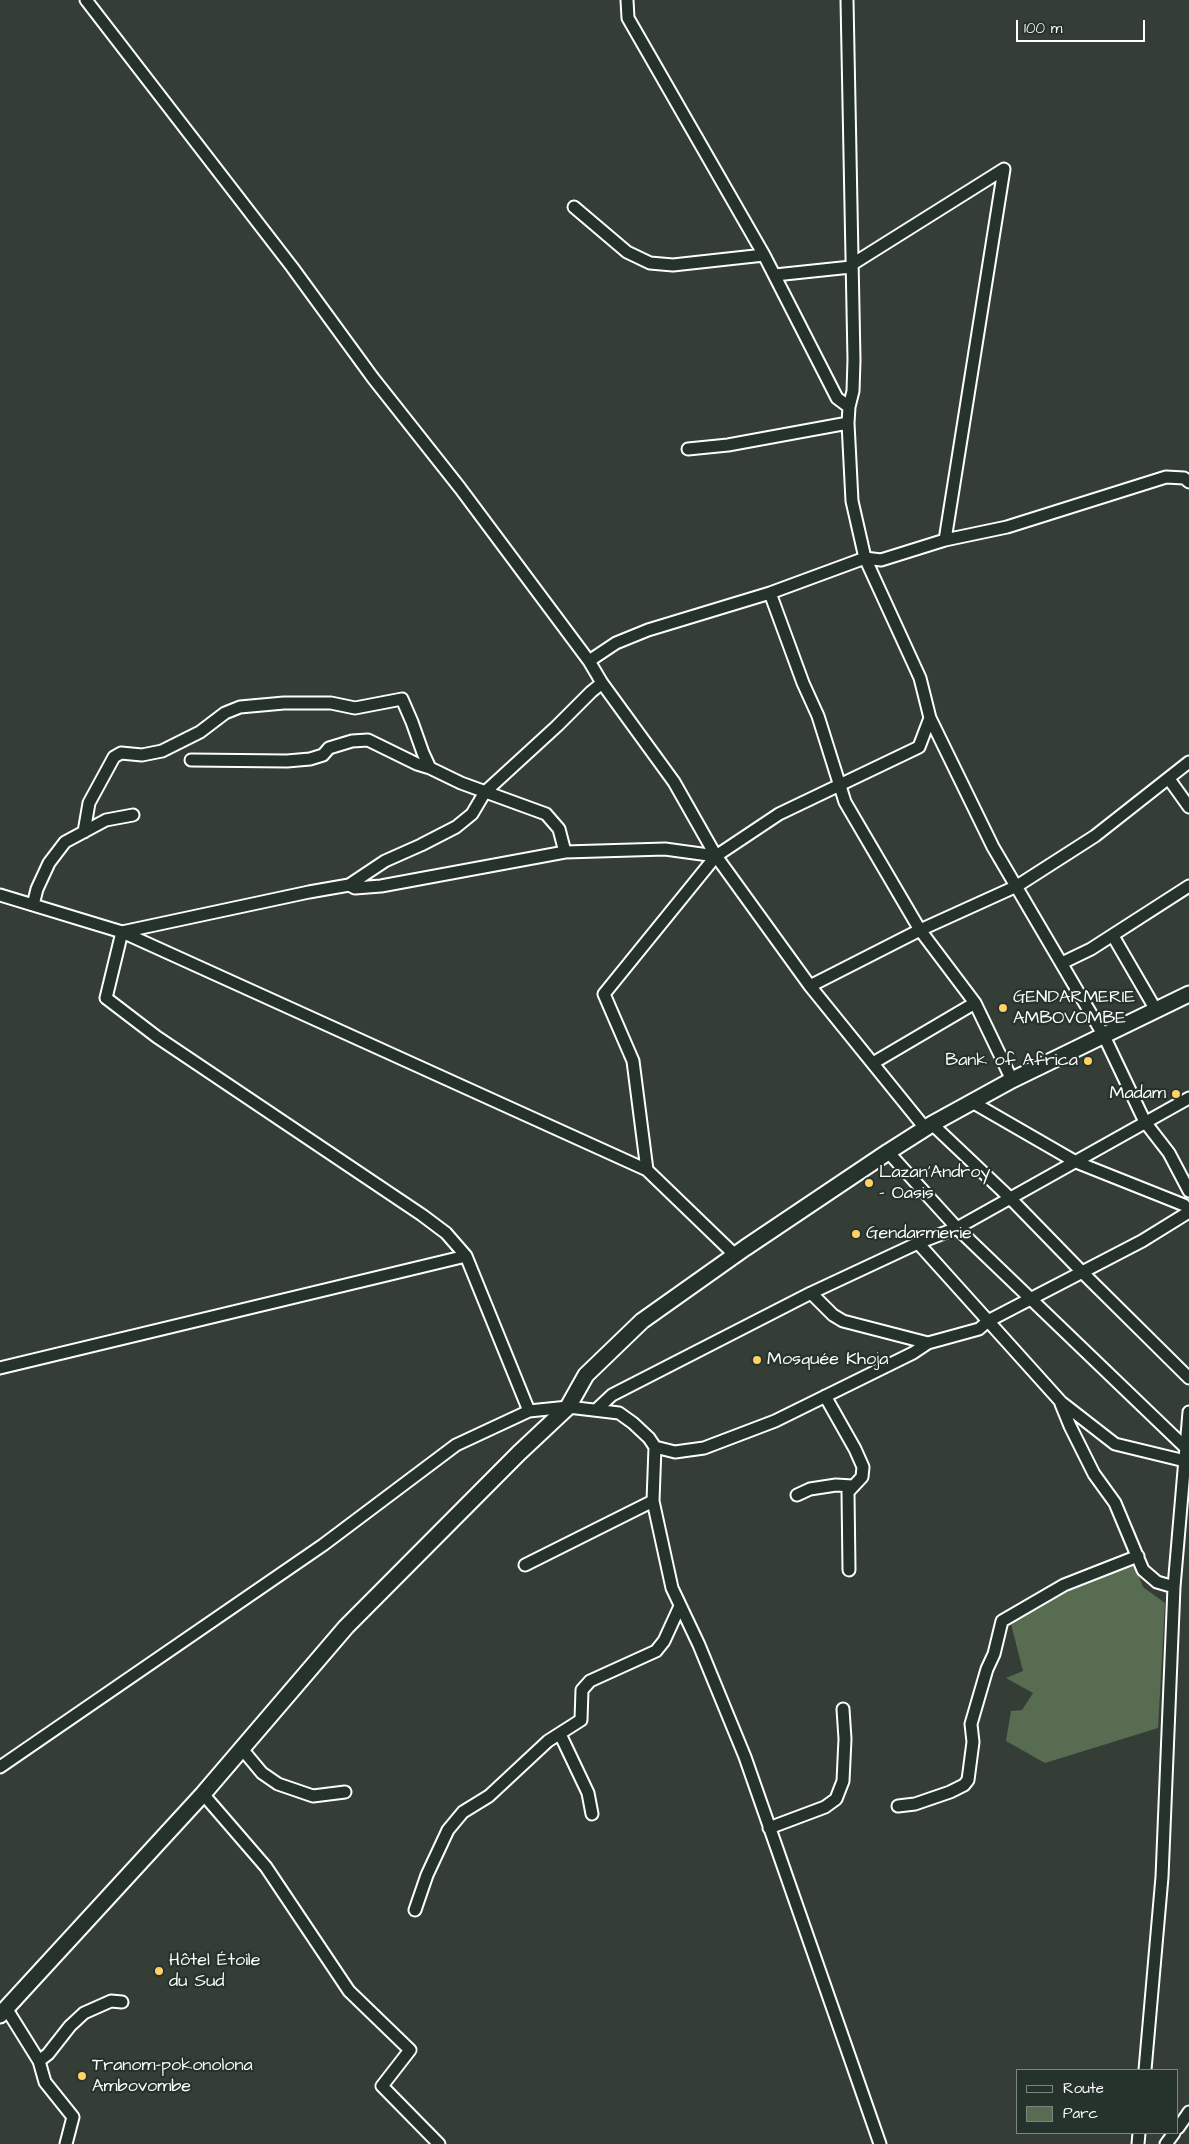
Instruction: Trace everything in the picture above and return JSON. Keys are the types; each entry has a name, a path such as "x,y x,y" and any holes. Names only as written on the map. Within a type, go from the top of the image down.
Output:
{"main road":[{"path":"3,2012 202,1794 346,1627 519,1452 568,1407 586,1375 642,1321 735,1255 929,1126 1012,1080 1189,994"}],"street":[{"path":"86,0 292,267 373,378 460,488 589,661 602,684 674,782 716,856 810,986 873,1063 929,1126 1009,1197 1189,1378"},
{"path":"619,0 764,255 837,398 849,407"},
{"path":"627,0 628,18"},
{"path":"847,0 854,360 853,391 848,422 852,501 865,558 920,678 930,718 993,847 1104,1036 1145,1122 1170,1153 1189,1191 1185,1195 1188,1209"},
{"path":"775,276 851,266 1004,169 945,540"},
{"path":"574,206 627,252 650,263 673,265 764,255"},
{"path":"688,449 728,445 848,422"},
{"path":"589,661 616,644 648,630 770,593 865,558 881,560 945,540 1008,527 1166,477 1184,478 1189,482"},
{"path":"770,593 803,683 818,716 845,802 920,930 975,1003 1012,1080"},
{"path":"122,932 349,885 385,861 456,827 472,814 486,792 557,726 590,692 602,684"},
{"path":"84,832 89,803 114,757 121,753 142,755 162,750 200,732 224,712 240,707 284,703 330,703 355,708 402,700 412,722 422,753 430,768"},
{"path":"646,1170 633,1062 604,994 716,856 779,814 919,746 930,718"},
{"path":"191,760 287,761 310,759 323,755 329,748 352,740 368,740 417,764 546,814 560,829 565,852"},
{"path":"810,986 920,930 1017,886 1095,836 1189,762"},
{"path":"1169,779 1189,807"},
{"path":"33,905 37,889 49,863 65,842 106,820 133,814"},
{"path":"349,885 356,888 381,886 565,852 665,849 716,856"},
{"path":"1062,963 1113,936 1189,886"},
{"path":"0,894 122,932 646,1170 735,1255"},
{"path":"122,932 106,998 172,1048 446,1233 466,1256 529,1411"},
{"path":"1113,936 1156,1010"},
{"path":"873,1063 975,1003"},
{"path":"597,1409 612,1395 811,1293 918,1243 957,1228 1009,1197 1076,1162 1189,1098"},
{"path":"972,1102 1076,1162 1188,1209"},
{"path":"888,1152 957,1228 1186,1448"},
{"path":"655,1447 675,1452 704,1448 775,1422 913,1353 928,1343 979,1330 988,1321 1142,1241 1188,1209"},
{"path":"918,1243 1061,1402 1115,1444 1187,1462"},
{"path":"0,1368 466,1256"},
{"path":"811,1293 833,1315 843,1322 928,1343"},
{"path":"824,1396 855,1449 863,1467 862,1477 848,1492 849,1570"},
{"path":"1061,1402 1070,1426 1094,1474 1115,1503 1143,1570 1157,1582 1174,1587"},
{"path":"0,1767 315,1551 456,1445 529,1411 568,1407 619,1413 649,1438 655,1447 652,1501 672,1588 699,1645 745,1757 880,2144"},
{"path":"1145,2069 1162,1877 1174,1587 1187,1462 1186,1448 1189,1412"},
{"path":"797,1495 810,1489 836,1485 852,1486"},
{"path":"525,1565 652,1501"},
{"path":"898,1806 914,1804 950,1792 964,1785 968,1780 974,1742 971,1724 987,1669 994,1654 1002,1621 1064,1585 1138,1556"},
{"path":"415,1910 427,1874 448,1830 463,1812 488,1796 548,1741 581,1720 582,1690 590,1681 656,1651 664,1641 680,1606"},
{"path":"769,1828 825,1807 836,1799 843,1781 845,1739 843,1708"},
{"path":"560,1734 588,1793 592,1814"},
{"path":"242,1749 262,1773 278,1784 313,1796 345,1792"},
{"path":"202,1794 235,1829 266,1867 349,1991 410,2050 382,2086 440,2144"},
{"path":"39,2061 84,2013 112,2001 122,2002"},
{"path":"3,2012 39,2061 45,2082 73,2117 66,2144"},
{"path":"1179,2127 1189,2112"}],"green space":[{"path":"1134,1563 1143,1587 1165,1603 1158,1728 1045,1763 1006,1741 1011,1711 1022,1710 1033,1693 1006,1678 1023,1671 1010,1620 1065,1589"}],"place":[{"name":"GENDARMERIE AMBOVOMBE","path":"1003,1008"},
{"name":"Bank of Africa","path":"1088,1061"},
{"name":"Madam","path":"1176,1094"},
{"name":"Lazan'Androy - Oasis","path":"869,1183"},
{"name":"Gendarmerie","path":"856,1234"},
{"name":"Mosquée Khoja","path":"757,1360"},
{"name":"Hôtel Étoile du Sud","path":"159,1971"},
{"name":"Tranom-pokonolona Ambovombe","path":"82,2076"}]}
